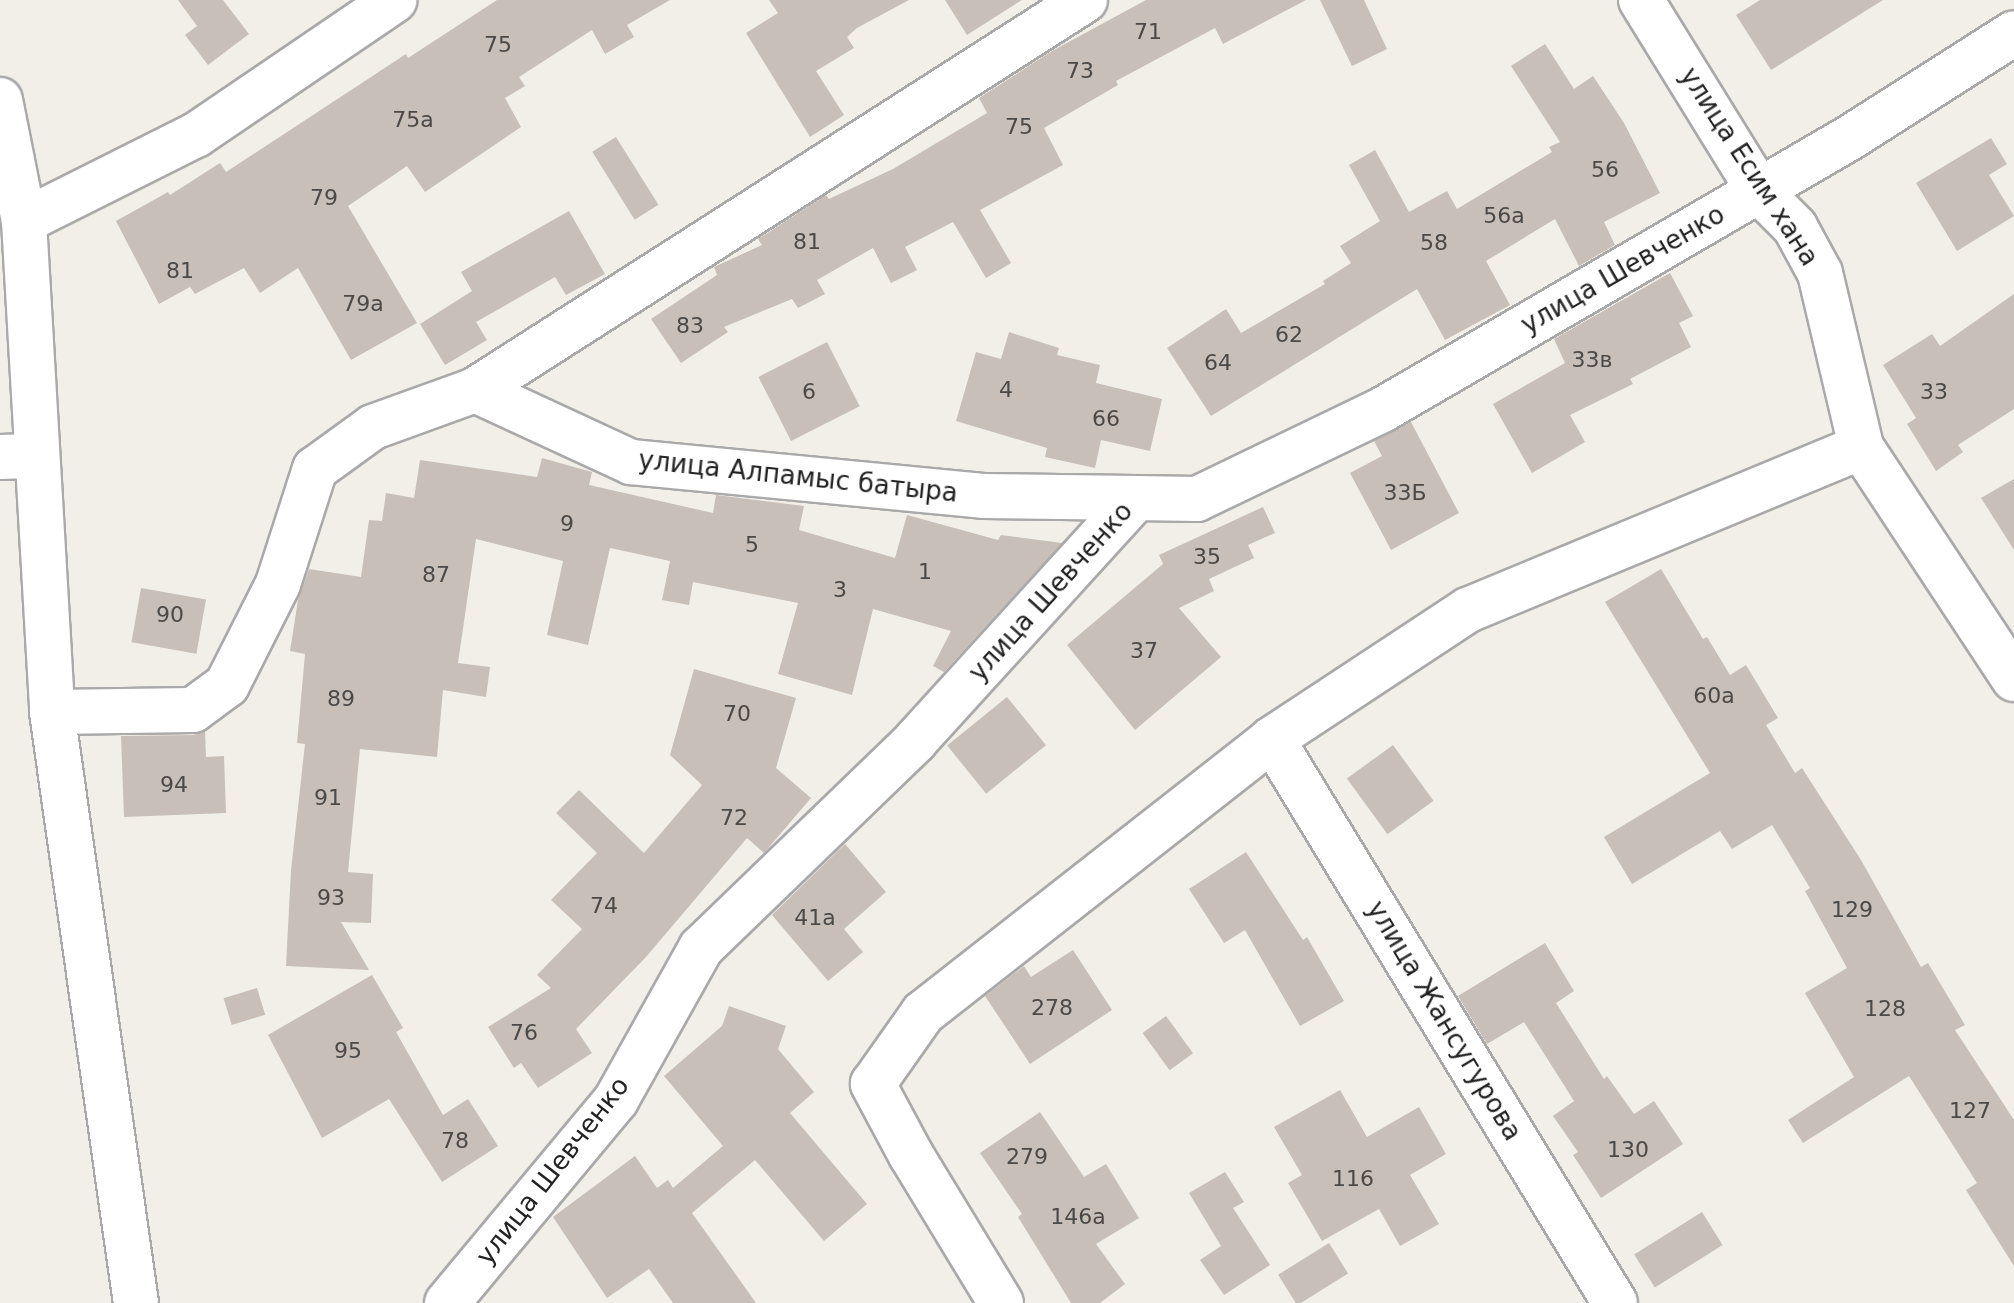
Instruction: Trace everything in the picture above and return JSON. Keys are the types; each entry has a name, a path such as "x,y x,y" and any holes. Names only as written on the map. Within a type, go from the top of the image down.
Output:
{"street":[{"path":"24,221 196,135 395,0"},
{"path":"52,712 193,710 227,685 278,584 315,469 373,427 475,390 1085,0"},
{"name":"улица Есим хана","path":"1641,0 1759,191 1795,227 1820,273 1861,447 2014,679"},
{"name":"улица Шевченко","path":"447,1303 616,1100 701,948 915,741 1136,498 1197,499 1382,410 1759,191 2014,33"},
{"path":"0,100 24,221 19,457 136,1303"},
{"name":"улица Алпамыс батыра","path":"475,390 631,462 985,496 1136,498"},
{"path":"988,1298 873,1084 923,1013 1272,739 1468,610 1861,447"},
{"name":"улица Жансугурова","path":"1272,739 1615,1303"}],"building":[{"path":"178,0 223,0 249,34 208,65 185,35 197,26"},
{"path":"497,0 670,0 627,25 634,37 605,54 592,30 519,77 525,86 505,98 521,127 425,192 407,166 348,206 417,323 351,360 298,268 260,293 244,268 195,294 190,287 159,304 116,221 168,192 170,195 220,163 226,172 406,54 408,58"},
{"path":"769,0 909,0 857,28 847,37 854,48 816,71 844,115 810,137 746,33 778,13"},
{"path":"945,0 1022,0 967,35"},
{"path":"1146,0 1306,0 1223,44 1215,28 1116,81 1118,85 1044,128 1063,165 980,210 1011,263 986,278 953,222 905,247 917,270 891,283 873,248 817,280 825,294 798,308 792,299 724,327 728,332 681,363 651,319 717,275 714,267 762,245 758,239 826,195 829,199 893,169 987,113 979,98 1052,51"},
{"path":"1320,0 1364,0 1387,49 1352,66"},
{"path":"1760,0 1883,0 1771,70 1736,15"},
{"path":"1545,44 1574,89 1593,76 1624,123 1660,193 1604,222 1615,245 1579,266 1555,219 1486,261 1510,305 1445,340 1417,289 1211,416 1167,348 1226,309 1241,333 1325,284 1323,281 1351,263 1340,246 1380,221 1349,165 1375,150 1409,212 1447,191 1457,209 1552,152 1549,147 1560,142 1511,66"},
{"path":"616,137 658,205 635,220 592,152"},
{"path":"1991,138 2007,164 1989,175 2014,216 1957,251 1916,183"},
{"path":"569,211 605,274 566,295 555,277 476,322 487,340 445,365 420,324 472,291 461,272"},
{"path":"1670,273 1693,316 1679,323 1691,347 1630,379 1633,384 1570,415 1585,442 1532,473 1493,404 1565,363 1554,339"},
{"path":"2014,294 2014,409 1958,445 1963,452 1936,471 1907,424 1916,418 1883,365 1932,334 1940,346"},
{"path":"1009,332 1059,348 1057,355 1100,365 1096,383 1162,399 1150,451 1101,440 1095,468 1045,457 1047,448 956,421 976,352 1001,359"},
{"path":"827,342 860,406 791,441 758,377"},
{"path":"1411,422 1459,513 1391,550 1350,473 1382,456 1374,441"},
{"path":"542,458 592,472 589,485 713,513 716,495 804,506 799,530 895,558 907,515 998,540 1001,535 1062,543 944,672 933,666 951,631 873,609 852,695 778,674 798,603 693,582 689,605 662,600 670,561 610,548 588,645 547,635 563,561 476,539 458,663 490,667 486,697 443,690 437,757 360,749 348,872 373,874 371,923 341,922 369,970 286,966 291,870 305,744 297,743 305,654 290,651 298,600 309,569 361,577 369,520 382,521 386,493 414,498 420,460 537,477"},
{"path":"2014,479 2014,550 1981,498"},
{"path":"1263,507 1275,533 1248,545 1254,558 1209,579 1214,591 1179,608 1221,657 1135,730 1067,645 1163,564 1159,555"},
{"path":"1661,569 1703,639 1707,637 1730,675 1746,665 1778,718 1766,725 1795,773 1802,768 1861,860 1921,967 1928,963 1965,1025 1955,1030 2014,1120 2014,1266 1966,1190 1977,1183 1909,1076 1803,1143 1788,1120 1854,1077 1805,993 1847,968 1805,891 1810,888 1772,825 1732,849 1720,831 1632,884 1604,837 1710,773 1605,602"},
{"path":"141,588 206,599 196,654 131,642"},
{"path":"694,669 796,698 776,768 811,798 764,853 747,838 646,957 576,1029 592,1053 538,1088 521,1063 514,1068 488,1027 551,988 537,975 582,929 551,900 597,853 556,813 579,790 644,853 702,785 670,755"},
{"path":"1007,697 1046,745 986,794 947,745"},
{"path":"205,731 206,757 224,756 226,813 124,817 121,736 193,735"},
{"path":"1393,745 1434,801 1387,834 1347,779"},
{"path":"845,844 886,892 844,929 863,952 828,981 772,915"},
{"path":"1246,852 1303,940 1307,937 1344,1001 1300,1026 1245,930 1224,943 1189,889"},
{"path":"1545,943 1574,991 1556,1003 1604,1079 1607,1076 1634,1114 1654,1101 1683,1144 1601,1198 1573,1155 1578,1152 1553,1116 1574,1101 1524,1022 1487,1044 1458,996"},
{"path":"1073,950 1112,1010 1030,1064 985,996 1024,966 1031,977"},
{"path":"372,975 403,1028 396,1032 443,1115 468,1099 498,1146 442,1182 389,1099 322,1138 268,1035"},
{"path":"257,988 265,1015 232,1025 224,998"},
{"path":"729,1006 786,1026 778,1049 814,1092 790,1113 867,1204 824,1241 755,1160 692,1213 756,1303 673,1303 649,1269 607,1298 553,1217 635,1156 657,1188 668,1180 673,1188 723,1146 664,1076 722,1026"},
{"path":"1166,1016 1193,1053 1170,1070 1143,1033"},
{"path":"1340,1090 1367,1137 1419,1107 1446,1154 1410,1175 1439,1224 1400,1246 1379,1209 1322,1241 1288,1183 1302,1175 1274,1127"},
{"path":"1040,1112 1084,1177 1106,1164 1139,1218 1096,1244 1125,1284 1100,1303 1071,1303 1018,1217 1022,1214 980,1153"},
{"path":"1225,1172 1244,1202 1233,1208 1270,1265 1224,1295 1200,1260 1221,1246 1189,1193"},
{"path":"1702,1212 1723,1245 1655,1287 1634,1254"},
{"path":"1329,1243 1348,1274 1301,1303 1296,1303 1278,1275"}]}
